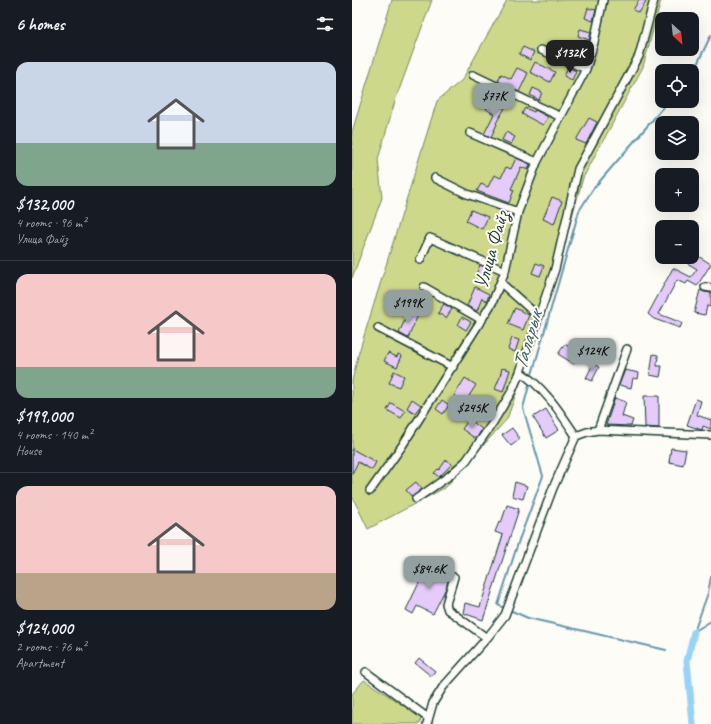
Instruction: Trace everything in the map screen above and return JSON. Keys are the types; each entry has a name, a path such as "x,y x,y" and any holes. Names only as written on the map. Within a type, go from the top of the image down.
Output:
{"street":[{"name":"Улица Файз","path":"370,491 402,446 492,303 505,271 518,212 536,162 586,69 594,42 603,0"},
{"path":"416,499 449,476 466,461 492,424 512,391 520,372 555,269 578,169 639,56 654,0"},
{"path":"541,50 586,69"},
{"path":"473,75 561,117"},
{"path":"470,133 536,162"},
{"path":"435,178 467,194 518,212"},
{"path":"420,260 430,238 505,271"},
{"path":"501,283 538,316"},
{"path":"424,287 482,320"},
{"path":"378,328 453,367"},
{"path":"598,430 627,349"},
{"path":"520,372 530,379 549,397 576,436"},
{"path":"366,672 428,721 434,703 443,687 487,638 505,615 553,488 576,436 598,430 711,435"},
{"path":"454,577 446,604 448,610 487,638"}],"green space":[{"path":"392,0 432,0 395,101 378,159 382,198 352,278 352,132"},
{"path":"507,0 661,0 658,12 655,12 655,22 643,67 583,178 544,315 507,419 446,487 368,529 352,496 352,381 359,352 437,101 462,80"},
{"path":"364,680 421,717 420,724 352,724 352,694"}],"building":[{"path":"639,0 647,0 639,13 633,10"},
{"path":"588,8 596,10 593,21 585,18"},
{"path":"580,29 591,32 589,40 578,36"},
{"path":"523,47 534,52 530,60 519,54"},
{"path":"535,62 555,72 550,82 530,72"},
{"path":"568,67 576,71 572,80 564,76"},
{"path":"517,68 528,73 519,92 498,81 501,74 511,79"},
{"path":"533,88 542,92 539,100 530,95"},
{"path":"493,99 497,101 496,103 505,108 496,123 497,124 491,137 484,134 494,114 486,109"},
{"path":"525,108 534,112 535,110 548,117 543,125 522,114"},
{"path":"589,118 597,122 586,144 576,140"},
{"path":"506,132 515,137 511,144 502,140"},
{"path":"516,158 530,164 528,170 521,167 511,189 514,190 509,203 477,191 481,184 488,187 494,175 501,178 506,167 511,169"},
{"path":"552,197 562,201 554,224 543,219"},
{"path":"471,210 488,217 482,229 466,221"},
{"path":"699,257 711,264 697,286 688,281 686,284 677,280 659,314 682,323 680,328 654,319 648,314 673,268 691,277 697,269 689,264 699,264"},
{"path":"536,263 544,266 540,276 532,273"},
{"path":"480,265 491,270 487,280 476,275"},
{"path":"475,287 489,294 487,301 482,298 477,311 467,306"},
{"path":"700,290 711,293 711,307 707,306 705,315 694,313"},
{"path":"444,304 452,309 446,318 438,313"},
{"path":"515,308 529,315 523,330 508,324"},
{"path":"409,311 418,315 408,338 399,333"},
{"path":"462,317 471,322 466,330 458,325"},
{"path":"512,338 519,340 515,352 508,349"},
{"path":"565,344 581,354 574,364 558,354"},
{"path":"388,353 397,357 398,354 402,356 397,367 384,361"},
{"path":"653,354 658,355 657,366 662,366 660,377 650,375"},
{"path":"593,364 599,367 592,381 586,378"},
{"path":"502,368 510,370 503,392 495,389"},
{"path":"625,370 639,373 638,379 633,378 631,388 619,385"},
{"path":"394,371 404,376 399,387 389,383"},
{"path":"465,378 476,385 469,396 478,402 474,409 454,396"},
{"path":"644,396 659,396 659,428 645,427"},
{"path":"615,398 626,402 622,416 633,420 631,426 606,425"},
{"path":"412,399 421,405 415,413 407,408"},
{"path":"696,399 701,401 697,415 711,420 711,429 703,426 702,430 687,425"},
{"path":"442,400 449,405 443,414 436,409"},
{"path":"391,403 405,411 401,418 387,410"},
{"path":"546,409 559,430 546,438 533,417"},
{"path":"469,419 482,429 476,439 462,429"},
{"path":"512,428 520,439 511,446 502,435"},
{"path":"671,448 686,450 683,465 669,462"},
{"path":"352,449 376,462 372,470 358,462 352,474"},
{"path":"446,460 452,464 439,477 434,473 438,469 439,470"},
{"path":"416,482 422,489 412,497 406,490"},
{"path":"515,482 527,486 523,499 512,496"},
{"path":"507,505 519,509 483,620 463,613 465,603 480,607 503,535 495,532 499,522 501,523"},
{"path":"428,564 450,575 446,588 433,614 417,606 413,614 406,610"},
{"path":"419,658 435,671 431,676 415,663"}],"waterway":[{"name":"Таларык","path":"697,64 711,35"},
{"name":"Таларык","path":"531,378 579,211 593,189 663,108"},
{"name":"Таларык","path":"530,382 523,408 543,476 519,540 498,605 528,618 666,650"},
{"path":"694,632 708,593 711,577"},
{"path":"695,631 711,621"},
{"path":"693,724 687,661 694,632"}]}
